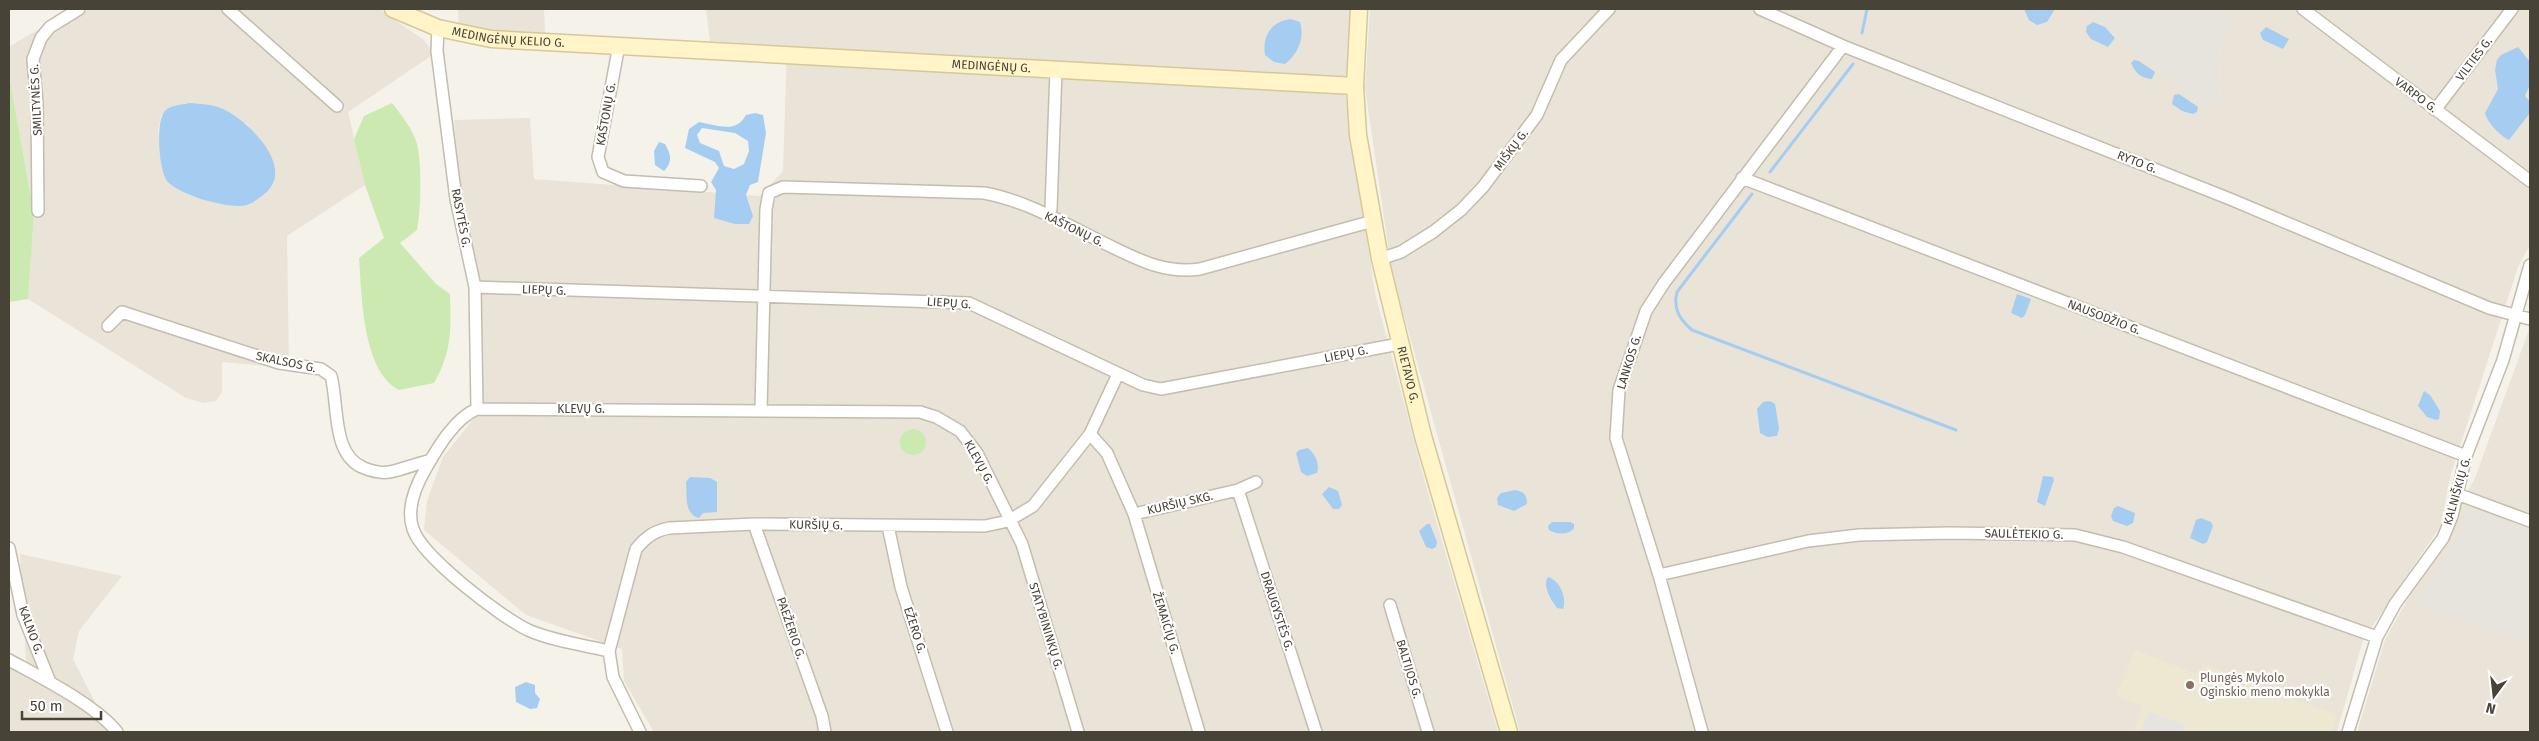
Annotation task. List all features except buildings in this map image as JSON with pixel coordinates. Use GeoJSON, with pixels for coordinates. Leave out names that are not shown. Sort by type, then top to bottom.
{"type":"FeatureCollection","features":[{"type":"Feature","properties":{"kind":"street","name":"SMILTYNĖS G."},"geometry":{"type":"LineString","coordinates":[[38,211],[37,121],[33,59],[41,38],[50,27],[79,9]]}},
{"type":"Feature","properties":{"kind":"street"},"geometry":{"type":"LineString","coordinates":[[228,9],[337,106]]}},
{"type":"Feature","properties":{"kind":"street","name":"MEDINGĖNŲ KELIO G."},"geometry":{"type":"LineString","coordinates":[[393,9],[438,28],[491,38],[623,45]]}},
{"type":"Feature","properties":{"kind":"street","name":"RIETAVO G."},"geometry":{"type":"LineString","coordinates":[[1359,9],[1355,86],[1358,135],[1372,221],[1399,344],[1423,436],[1509,732]]}},
{"type":"Feature","properties":{"kind":"street","name":"MIŠKŲ G."},"geometry":{"type":"LineString","coordinates":[[1380,259],[1401,252],[1433,232],[1461,210],[1483,187],[1537,114],[1557,65],[1609,9]]}},
{"type":"Feature","properties":{"kind":"street","name":"RYTO G."},"geometry":{"type":"LineString","coordinates":[[1760,9],[1843,46],[2230,198],[2489,308],[2530,319]]}},
{"type":"Feature","properties":{"kind":"street","name":"VARPO G."},"geometry":{"type":"LineString","coordinates":[[2303,9],[2530,181]]}},
{"type":"Feature","properties":{"kind":"street","name":"VILTIES G."},"geometry":{"type":"LineString","coordinates":[[2435,110],[2512,9]]}},
{"type":"Feature","properties":{"kind":"street","name":"RASYTĖS G."},"geometry":{"type":"LineString","coordinates":[[438,28],[437,51],[456,199],[475,287],[477,409]]}},
{"type":"Feature","properties":{"kind":"street","name":"MEDINGĖNŲ G."},"geometry":{"type":"LineString","coordinates":[[623,45],[1355,86]]}},
{"type":"Feature","properties":{"kind":"street","name":"KAŠTONŲ G."},"geometry":{"type":"LineString","coordinates":[[623,45],[598,156],[603,172],[624,181],[701,186]]}},
{"type":"Feature","properties":{"kind":"street","name":"LANKOS G."},"geometry":{"type":"LineString","coordinates":[[1702,732],[1659,576],[1616,438],[1619,390],[1646,312],[1664,283],[1843,46]]}},
{"type":"Feature","properties":{"kind":"street"},"geometry":{"type":"LineString","coordinates":[[1048,216],[1051,209],[1056,70]]}},
{"type":"Feature","properties":{"kind":"street","name":"NAUSODŽIO G."},"geometry":{"type":"LineString","coordinates":[[1742,178],[2466,456]]}},
{"type":"Feature","properties":{"kind":"street","name":"KAŠTONŲ G."},"geometry":{"type":"LineString","coordinates":[[762,297],[766,209],[769,193],[783,187],[984,193],[1010,199],[1146,263],[1174,271],[1186,271],[1372,221]]}},
{"type":"Feature","properties":{"kind":"street","name":"KALNIŠKIŲ G."},"geometry":{"type":"LineString","coordinates":[[2348,732],[2377,637],[2395,604],[2443,538],[2457,494],[2466,456],[2503,360],[2530,265]]}},
{"type":"Feature","properties":{"kind":"street","name":"LIEPŲ G."},"geometry":{"type":"LineString","coordinates":[[475,287],[969,303],[1118,374],[1143,385],[1161,390],[1399,344]]}},
{"type":"Feature","properties":{"kind":"street"},"geometry":{"type":"LineString","coordinates":[[761,410],[762,297]]}},
{"type":"Feature","properties":{"kind":"street","name":"SKALSOS G."},"geometry":{"type":"LineString","coordinates":[[108,326],[122,312],[279,362],[321,369],[331,376],[347,456],[359,466],[375,472],[393,472],[431,460]]}},
{"type":"Feature","properties":{"kind":"street","name":"KURŠIŲ G."},"geometry":{"type":"LineString","coordinates":[[640,732],[614,677],[609,651],[636,549],[645,538],[656,531],[669,528],[754,524],[985,526],[1008,521],[1033,506],[1090,434],[1118,374]]}},
{"type":"Feature","properties":{"kind":"street"},"geometry":{"type":"LineString","coordinates":[[477,409],[468,413],[458,422],[431,460],[415,492],[410,518],[413,530],[426,549],[472,592],[528,630],[609,651]]}},
{"type":"Feature","properties":{"kind":"street","name":"KLEVŲ G."},"geometry":{"type":"LineString","coordinates":[[477,409],[906,412],[936,417],[960,431],[969,441],[1008,521]]}},
{"type":"Feature","properties":{"kind":"street","name":"KURŠIŲ SKG."},"geometry":{"type":"LineString","coordinates":[[1090,434],[1107,453],[1134,514],[1238,490],[1256,482]]}},
{"type":"Feature","properties":{"kind":"street","name":"DRAUGYSTĖS G."},"geometry":{"type":"LineString","coordinates":[[1238,490],[1316,732]]}},
{"type":"Feature","properties":{"kind":"street"},"geometry":{"type":"LineString","coordinates":[[2457,494],[2530,521]]}},
{"type":"Feature","properties":{"kind":"street","name":"ŽEMAIČIŲ G."},"geometry":{"type":"LineString","coordinates":[[1134,514],[1199,732]]}},
{"type":"Feature","properties":{"kind":"street","name":"STATYBININKŲ G."},"geometry":{"type":"LineString","coordinates":[[1008,521],[1022,544],[1078,732]]}},
{"type":"Feature","properties":{"kind":"street","name":"PAEŽERIO G."},"geometry":{"type":"LineString","coordinates":[[754,524],[822,716],[825,732]]}},
{"type":"Feature","properties":{"kind":"street","name":"EŽERO G."},"geometry":{"type":"LineString","coordinates":[[888,526],[901,588],[947,732]]}},
{"type":"Feature","properties":{"kind":"street","name":"SAULĖTEKIO G."},"geometry":{"type":"LineString","coordinates":[[1659,576],[1808,541],[1859,535],[1950,533],[2075,535],[2123,547],[2377,637]]}},
{"type":"Feature","properties":{"kind":"street","name":"KALNO G."},"geometry":{"type":"LineString","coordinates":[[9,548],[23,615],[50,682]]}},
{"type":"Feature","properties":{"kind":"street","name":"BALTIJOS G."},"geometry":{"type":"LineString","coordinates":[[1390,605],[1428,732]]}},
{"type":"Feature","properties":{"kind":"street"},"geometry":{"type":"LineString","coordinates":[[9,660],[50,682],[100,717],[117,732]]}},
{"type":"Feature","properties":{"kind":"shaded area"},"geometry":{"type":"Polygon","coordinates":[[[90,9],[379,9],[424,40],[434,54],[348,112],[365,185],[287,236],[289,368],[222,362],[222,392],[216,401],[204,403],[186,398],[28,299],[34,213],[9,75],[9,47],[44,26],[54,29],[90,9]],[[189,103],[173,106],[166,110],[161,116],[158,131],[164,174],[189,195],[215,203],[249,205],[266,193],[271,160],[265,147],[247,124],[189,103]]]}},
{"type":"Feature","properties":{"kind":"shaded area"},"geometry":{"type":"Polygon","coordinates":[[[458,9],[544,9],[545,35],[459,30],[458,9]]]}},
{"type":"Feature","properties":{"kind":"shaded area"},"geometry":{"type":"Polygon","coordinates":[[[706,9],[1352,9],[1345,94],[1375,293],[1426,486],[1498,732],[654,732],[624,681],[622,649],[526,615],[424,530],[427,501],[443,457],[475,417],[479,395],[481,281],[467,236],[460,193],[454,120],[530,118],[534,179],[760,196],[783,171],[787,46],[710,41],[706,9]]]}},
{"type":"Feature","properties":{"kind":"shaded area"},"geometry":{"type":"Polygon","coordinates":[[[1370,9],[2081,9],[2204,106],[2221,99],[2219,73],[2221,45],[2232,9],[2530,9],[2530,245],[2518,267],[2451,474],[2440,527],[2363,640],[2337,732],[1520,732],[1392,272],[1365,88],[1370,9]]]}},
{"type":"Feature","properties":{"kind":"shaded area"},"geometry":{"type":"Polygon","coordinates":[[[2081,9],[2232,9],[2221,46],[2219,73],[2221,100],[2204,106],[2081,9]]]}},
{"type":"Feature","properties":{"kind":"shaded area"},"geometry":{"type":"Polygon","coordinates":[[[2530,327],[2530,732],[2357,732],[2385,640],[2475,478],[2530,327]]]}},
{"type":"Feature","properties":{"kind":"shaded area"},"geometry":{"type":"Polygon","coordinates":[[[2468,507],[2530,530],[2530,644],[2415,604],[2462,531],[2468,507]]]}},
{"type":"Feature","properties":{"kind":"shaded area"},"geometry":{"type":"Polygon","coordinates":[[[20,554],[122,576],[79,631],[73,659],[99,710],[120,725],[123,732],[9,732],[9,653],[26,662],[20,554]]]}},
{"type":"Feature","properties":{"kind":"shaded area","name":"Plungės Mykolo Oginskio meno mokykla"},"geometry":{"type":"Polygon","coordinates":[[[2135,650],[2198,675],[2202,664],[2337,715],[2332,732],[2134,732],[2143,706],[2116,696],[2135,650]]]}},
{"type":"Feature","properties":{"kind":"shaded area"},"geometry":{"type":"Polygon","coordinates":[[[2149,712],[2185,725],[2182,732],[2141,732],[2149,712]]]}},
{"type":"Feature","properties":{"kind":"green space"},"geometry":{"type":"Polygon","coordinates":[[[9,75],[34,214],[28,299],[9,302],[9,75]]]}},
{"type":"Feature","properties":{"kind":"green space"},"geometry":{"type":"Polygon","coordinates":[[[392,103],[413,133],[420,163],[420,199],[417,230],[400,243],[436,284],[450,294],[449,340],[440,372],[434,383],[399,390],[387,380],[378,367],[366,331],[359,258],[384,238],[365,185],[354,139],[364,116],[392,103]]]}},
{"type":"Feature","properties":{"kind":"green space"},"geometry":{"type":"Polygon","coordinates":[[[913,429],[922,433],[926,442],[922,451],[913,455],[904,451],[900,442],[904,433],[913,429]]]}},
{"type":"Feature","properties":{"kind":"water"},"geometry":{"type":"Polygon","coordinates":[[[2024,9],[2055,9],[2047,22],[2037,25],[2029,20],[2024,9]]]}},
{"type":"Feature","properties":{"kind":"water"},"geometry":{"type":"Polygon","coordinates":[[[1290,19],[1300,22],[1302,34],[1297,51],[1285,64],[1274,62],[1265,55],[1264,48],[1267,36],[1269,31],[1278,23],[1290,19]]]}},
{"type":"Feature","properties":{"kind":"water"},"geometry":{"type":"Polygon","coordinates":[[[2093,22],[2105,27],[2115,38],[2108,47],[2091,39],[2086,32],[2087,26],[2093,22]]]}},
{"type":"Feature","properties":{"kind":"water"},"geometry":{"type":"Polygon","coordinates":[[[2266,27],[2289,39],[2283,49],[2263,40],[2260,33],[2266,27]]]}},
{"type":"Feature","properties":{"kind":"water"},"geometry":{"type":"Polygon","coordinates":[[[2518,47],[2530,62],[2530,85],[2525,96],[2530,102],[2530,113],[2509,140],[2494,128],[2485,113],[2498,89],[2495,70],[2497,60],[2501,55],[2518,47]]]}},
{"type":"Feature","properties":{"kind":"water"},"geometry":{"type":"Polygon","coordinates":[[[2134,60],[2139,61],[2155,72],[2152,79],[2142,76],[2134,70],[2131,63],[2134,60]]]}},
{"type":"Feature","properties":{"kind":"water"},"geometry":{"type":"Polygon","coordinates":[[[2179,94],[2198,107],[2197,112],[2193,114],[2182,111],[2172,104],[2174,95],[2179,94]]]}},
{"type":"Feature","properties":{"kind":"water"},"geometry":{"type":"Polygon","coordinates":[[[189,103],[211,105],[232,114],[252,130],[269,152],[274,163],[275,174],[272,185],[252,203],[244,206],[234,206],[208,201],[183,192],[167,181],[162,167],[159,146],[162,116],[165,111],[176,105],[189,103]]]}},
{"type":"Feature","properties":{"kind":"water"},"geometry":{"type":"Polygon","coordinates":[[[755,113],[763,115],[766,133],[758,182],[750,185],[746,195],[753,216],[749,224],[735,224],[714,218],[716,190],[711,182],[719,168],[715,162],[685,148],[689,129],[699,122],[726,127],[737,125],[746,115],[755,113]],[[702,128],[697,135],[700,143],[719,151],[724,166],[734,169],[744,164],[749,151],[748,141],[735,133],[702,128]]]}},
{"type":"Feature","properties":{"kind":"water"},"geometry":{"type":"Polygon","coordinates":[[[659,142],[665,144],[670,155],[669,164],[664,171],[655,165],[654,151],[659,142]]]}},
{"type":"Feature","properties":{"kind":"water"},"geometry":{"type":"Polygon","coordinates":[[[2017,294],[2031,299],[2022,318],[2011,313],[2017,294]]]}},
{"type":"Feature","properties":{"kind":"water"},"geometry":{"type":"Polygon","coordinates":[[[2424,391],[2430,395],[2440,411],[2439,419],[2427,417],[2418,406],[2424,391]]]}},
{"type":"Feature","properties":{"kind":"water"},"geometry":{"type":"Polygon","coordinates":[[[1770,401],[1775,404],[1779,428],[1777,436],[1768,437],[1760,433],[1757,409],[1763,402],[1770,401]]]}},
{"type":"Feature","properties":{"kind":"water"},"geometry":{"type":"Polygon","coordinates":[[[1308,448],[1316,459],[1318,469],[1317,473],[1307,476],[1301,472],[1296,453],[1299,450],[1308,448]]]}},
{"type":"Feature","properties":{"kind":"water"},"geometry":{"type":"Polygon","coordinates":[[[2043,476],[2053,477],[2054,480],[2045,506],[2037,502],[2043,476]]]}},
{"type":"Feature","properties":{"kind":"water"},"geometry":{"type":"Polygon","coordinates":[[[690,477],[710,478],[717,482],[717,512],[703,513],[699,518],[691,513],[687,504],[686,482],[690,477]]]}},
{"type":"Feature","properties":{"kind":"water"},"geometry":{"type":"Polygon","coordinates":[[[1329,487],[1338,491],[1342,505],[1339,509],[1333,509],[1322,494],[1329,487]]]}},
{"type":"Feature","properties":{"kind":"water"},"geometry":{"type":"Polygon","coordinates":[[[1515,490],[1524,494],[1527,504],[1514,511],[1498,505],[1497,498],[1501,493],[1515,490]]]}},
{"type":"Feature","properties":{"kind":"water"},"geometry":{"type":"Polygon","coordinates":[[[2118,506],[2135,513],[2133,523],[2127,526],[2113,521],[2111,516],[2114,508],[2118,506]]]}},
{"type":"Feature","properties":{"kind":"water"},"geometry":{"type":"Polygon","coordinates":[[[2201,518],[2211,522],[2213,526],[2207,542],[2203,544],[2190,538],[2196,520],[2201,518]]]}},
{"type":"Feature","properties":{"kind":"water"},"geometry":{"type":"Polygon","coordinates":[[[1552,522],[1570,522],[1574,524],[1574,528],[1566,533],[1555,533],[1549,530],[1548,526],[1552,522]]]}},
{"type":"Feature","properties":{"kind":"water"},"geometry":{"type":"Polygon","coordinates":[[[1427,524],[1430,524],[1437,542],[1436,547],[1432,549],[1426,547],[1419,531],[1427,524]]]}},
{"type":"Feature","properties":{"kind":"water"},"geometry":{"type":"Polygon","coordinates":[[[1548,577],[1556,582],[1561,590],[1564,600],[1563,609],[1557,608],[1550,597],[1546,585],[1548,577]]]}},
{"type":"Feature","properties":{"kind":"water"},"geometry":{"type":"Polygon","coordinates":[[[526,682],[535,685],[535,693],[540,699],[537,708],[530,709],[516,702],[515,687],[526,682]]]}},
{"type":"Feature","properties":{"kind":"waterway"},"geometry":{"type":"LineString","coordinates":[[1862,33],[1867,9]]}},
{"type":"Feature","properties":{"kind":"waterway"},"geometry":{"type":"LineString","coordinates":[[1770,172],[1853,64]]}},
{"type":"Feature","properties":{"kind":"waterway"},"geometry":{"type":"LineString","coordinates":[[1752,194],[1677,292],[1676,303],[1678,313],[1684,322],[1692,330],[1956,430]]}},
{"type":"Feature","properties":{"kind":"place","name":"Plungės Mykolo Oginskio meno mokykla"},"geometry":{"type":"Point","coordinates":[2190,685]}}]}
